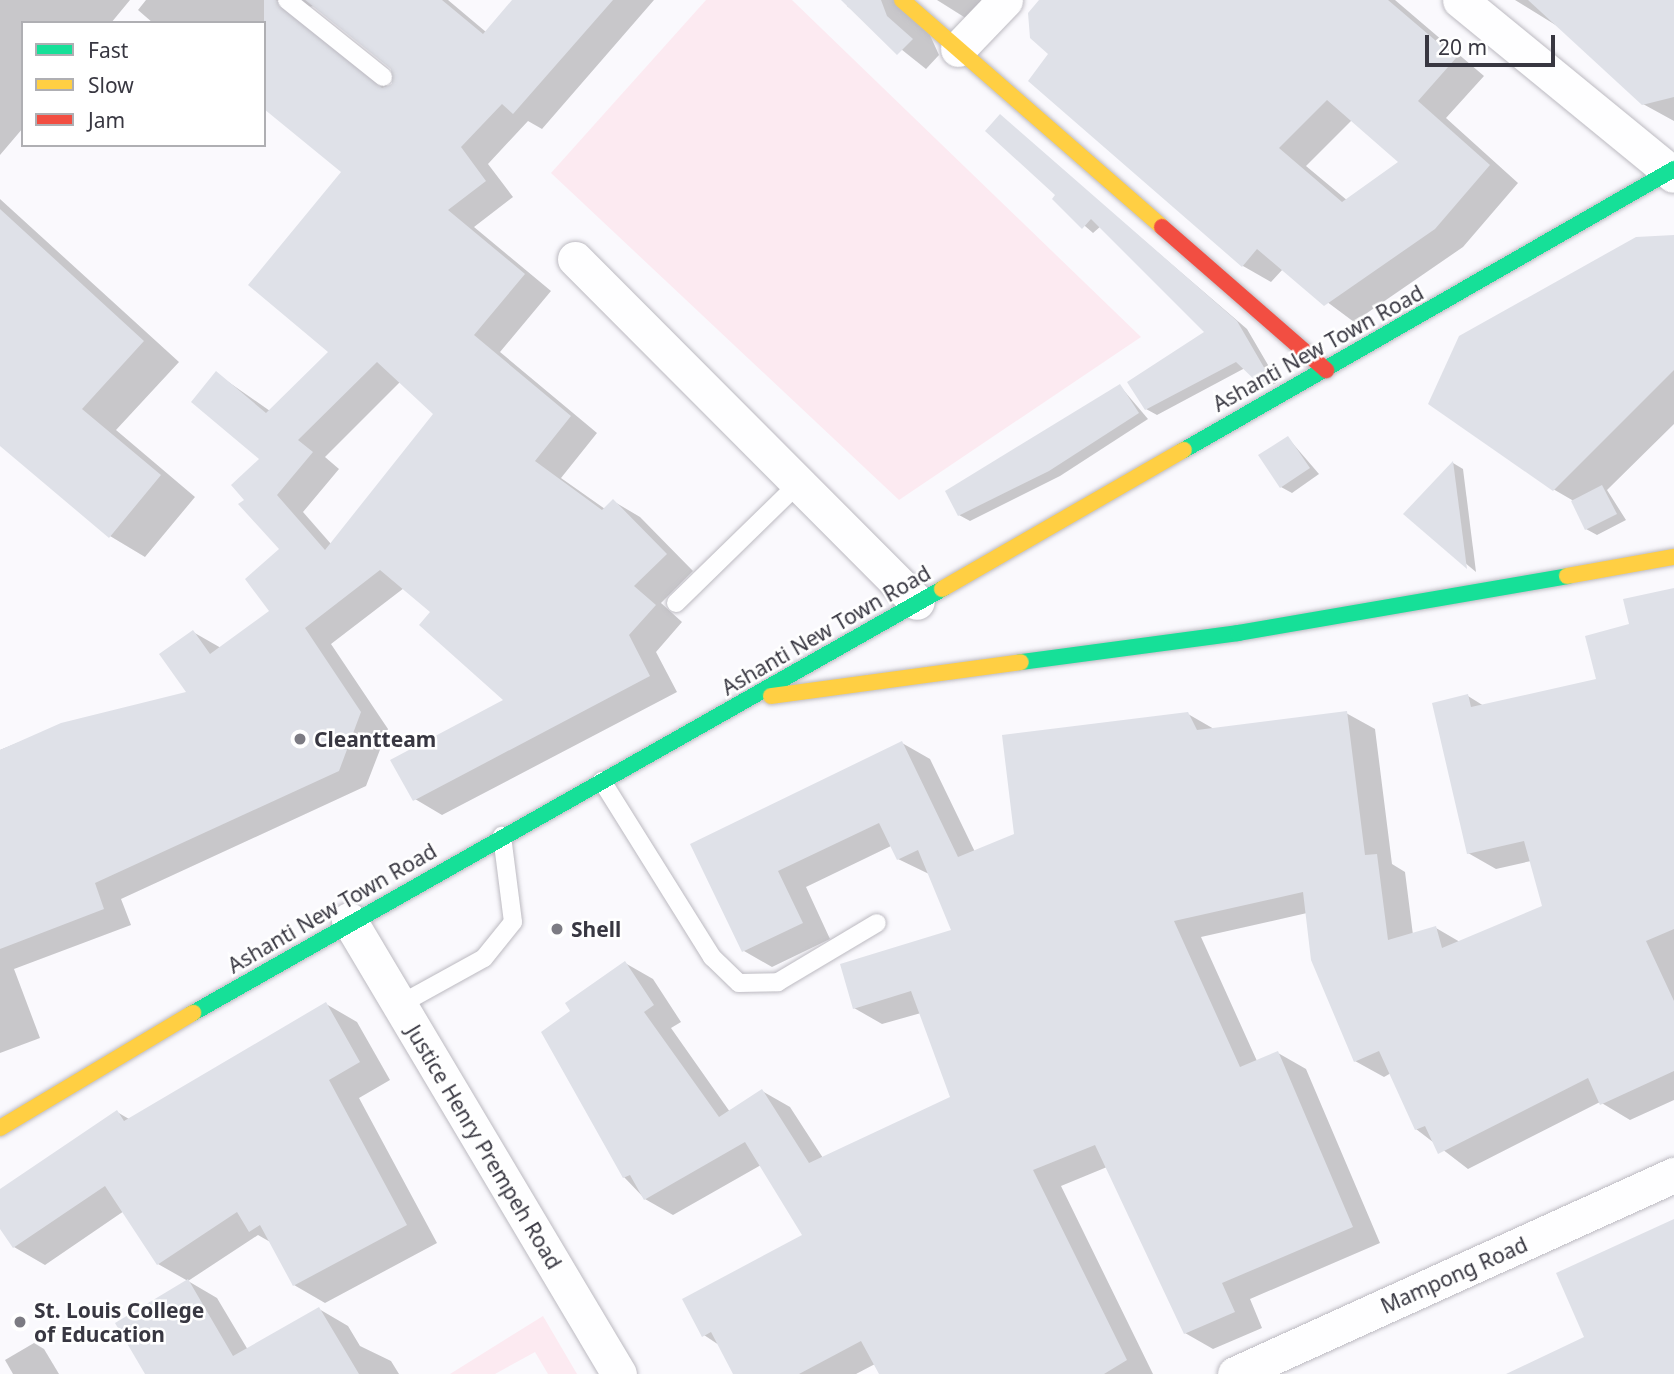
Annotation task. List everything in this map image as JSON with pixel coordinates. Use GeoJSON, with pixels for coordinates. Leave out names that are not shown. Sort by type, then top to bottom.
{"type":"FeatureCollection","features":[{"type":"Feature","properties":{"kind":"street"},"geometry":{"type":"LineString","coordinates":[[902,0],[1326,370]]}},
{"type":"Feature","properties":{"kind":"street"},"geometry":{"type":"LineString","coordinates":[[958,49],[1005,0]]}},
{"type":"Feature","properties":{"kind":"street"},"geometry":{"type":"LineString","coordinates":[[1460,0],[1673,172]]}},
{"type":"Feature","properties":{"kind":"street","name":"Ashanti New Town Road"},"geometry":{"type":"LineString","coordinates":[[0,1128],[349,920],[752,698],[1673,172]]}},
{"type":"Feature","properties":{"kind":"street"},"geometry":{"type":"LineString","coordinates":[[575,260],[917,602]]}},
{"type":"Feature","properties":{"kind":"street"},"geometry":{"type":"LineString","coordinates":[[752,698],[1238,633],[1674,557]]}},
{"type":"Feature","properties":{"kind":"street","name":"Justice Henry Prempeh Road"},"geometry":{"type":"LineString","coordinates":[[349,920],[619,1374]]}},
{"type":"Feature","properties":{"kind":"street","name":"Mampong Road"},"geometry":{"type":"LineString","coordinates":[[1235,1374],[1674,1175]]}},
{"type":"Feature","properties":{"kind":"lane"},"geometry":{"type":"LineString","coordinates":[[287,0],[383,77]]}},
{"type":"Feature","properties":{"kind":"lane"},"geometry":{"type":"LineString","coordinates":[[676,603],[799,483]]}},
{"type":"Feature","properties":{"kind":"lane"},"geometry":{"type":"LineString","coordinates":[[602,781],[712,957],[740,983],[778,982],[877,923]]}},
{"type":"Feature","properties":{"kind":"lane"},"geometry":{"type":"LineString","coordinates":[[400,1005],[484,958],[513,922],[502,836]]}},
{"type":"Feature","properties":{"kind":"shaded area"},"geometry":{"type":"Polygon","coordinates":[[[706,0],[792,0],[1141,337],[899,500],[551,173],[706,0]]]}},
{"type":"Feature","properties":{"kind":"shaded area"},"geometry":{"type":"Polygon","coordinates":[[[543,1316],[577,1374],[548,1374],[535,1352],[495,1374],[450,1374],[543,1316]]]}},
{"type":"Feature","properties":{"kind":"building"},"geometry":{"type":"Polygon","coordinates":[[[264,0],[276,0],[382,88],[392,84],[391,69],[305,0],[442,0],[483,34],[512,0],[613,0],[513,114],[502,104],[461,147],[486,181],[448,210],[525,274],[474,335],[571,416],[535,461],[602,510],[613,499],[667,554],[634,586],[656,605],[629,635],[650,676],[413,801],[390,760],[503,700],[419,625],[430,612],[380,570],[305,628],[361,712],[339,771],[95,883],[104,909],[0,949],[0,750],[61,723],[186,692],[159,654],[193,630],[210,654],[269,611],[245,579],[279,549],[238,504],[244,500],[231,485],[259,459],[191,402],[216,371],[266,413],[328,352],[248,285],[341,172],[266,111],[264,0]],[[377,362],[298,440],[313,452],[277,495],[325,550],[433,414],[377,362]]]}},
{"type":"Feature","properties":{"kind":"building"},"geometry":{"type":"Polygon","coordinates":[[[841,0],[881,0],[887,16],[913,39],[897,55],[841,0]]]}},
{"type":"Feature","properties":{"kind":"building"},"geometry":{"type":"Polygon","coordinates":[[[1039,0],[1388,0],[1456,58],[1418,101],[1490,165],[1435,229],[1324,306],[1257,249],[1242,267],[1028,81],[1048,54],[1030,38],[1028,13],[1039,0]],[[1327,100],[1279,148],[1342,202],[1398,162],[1327,100]]]}},
{"type":"Feature","properties":{"kind":"building"},"geometry":{"type":"Polygon","coordinates":[[[1528,0],[1674,0],[1674,97],[1642,105],[1528,0]]]}},
{"type":"Feature","properties":{"kind":"building"},"geometry":{"type":"Polygon","coordinates":[[[1000,114],[1237,321],[1269,376],[1258,383],[1236,362],[1145,410],[1127,382],[1204,332],[1091,219],[1082,229],[1052,199],[1055,195],[985,131],[1000,114]]]}},
{"type":"Feature","properties":{"kind":"building"},"geometry":{"type":"Polygon","coordinates":[[[0,209],[144,341],[82,409],[161,475],[109,538],[0,446],[0,209]]]}},
{"type":"Feature","properties":{"kind":"building"},"geometry":{"type":"Polygon","coordinates":[[[1674,235],[1674,370],[1553,491],[1428,404],[1459,336],[1636,237],[1674,235]]]}},
{"type":"Feature","properties":{"kind":"building"},"geometry":{"type":"Polygon","coordinates":[[[1120,384],[1139,413],[1049,471],[958,516],[945,491],[1120,384]]]}},
{"type":"Feature","properties":{"kind":"building"},"geometry":{"type":"Polygon","coordinates":[[[1288,436],[1310,468],[1280,488],[1258,455],[1288,436]]]}},
{"type":"Feature","properties":{"kind":"building"},"geometry":{"type":"Polygon","coordinates":[[[1453,461],[1467,569],[1403,514],[1453,461]]]}},
{"type":"Feature","properties":{"kind":"building"},"geometry":{"type":"Polygon","coordinates":[[[1602,485],[1617,514],[1585,530],[1571,501],[1602,485]]]}},
{"type":"Feature","properties":{"kind":"building"},"geometry":{"type":"Polygon","coordinates":[[[1674,588],[1674,929],[1646,941],[1674,1001],[1674,1071],[1600,1105],[1588,1078],[1438,1154],[1425,1126],[1415,1130],[1379,1051],[1354,1062],[1311,960],[1303,892],[1174,921],[1240,1067],[1278,1051],[1353,1227],[1222,1283],[1235,1312],[1184,1334],[1095,1145],[1033,1170],[1127,1360],[1104,1374],[879,1374],[861,1341],[799,1374],[733,1374],[711,1332],[702,1337],[682,1299],[802,1235],[745,1142],[644,1200],[630,1175],[623,1178],[541,1032],[570,1011],[565,1003],[625,961],[654,1005],[644,1012],[719,1117],[762,1089],[809,1163],[950,1097],[911,991],[853,1009],[840,964],[951,930],[918,850],[897,860],[879,823],[778,871],[803,923],[742,952],[690,844],[902,741],[958,857],[1014,834],[1002,735],[1188,712],[1197,730],[1347,711],[1365,855],[1377,854],[1388,940],[1436,926],[1442,948],[1542,906],[1524,841],[1467,854],[1432,703],[1468,694],[1471,707],[1596,679],[1585,636],[1629,624],[1623,599],[1674,588]]]}},
{"type":"Feature","properties":{"kind":"building"},"geometry":{"type":"Polygon","coordinates":[[[326,1002],[360,1062],[329,1080],[407,1225],[293,1286],[260,1225],[249,1232],[237,1212],[157,1265],[105,1186],[13,1248],[0,1229],[0,1189],[117,1110],[124,1121],[326,1002]]]}},
{"type":"Feature","properties":{"kind":"building"},"geometry":{"type":"Polygon","coordinates":[[[1674,1219],[1674,1374],[1506,1374],[1584,1337],[1556,1273],[1674,1219]]]}},
{"type":"Feature","properties":{"kind":"building"},"geometry":{"type":"Polygon","coordinates":[[[188,1279],[233,1356],[319,1307],[359,1374],[145,1374],[115,1323],[188,1279]]]}},
{"type":"Feature","properties":{"kind":"traffic: fast"},"geometry":{"type":"LineString","coordinates":[[1184,450],[1674,169]]}},
{"type":"Feature","properties":{"kind":"traffic: fast"},"geometry":{"type":"LineString","coordinates":[[1021,662],[1238,633],[1567,576]]}},
{"type":"Feature","properties":{"kind":"traffic: fast"},"geometry":{"type":"LineString","coordinates":[[193,1013],[942,589]]}},
{"type":"Feature","properties":{"kind":"traffic: slow"},"geometry":{"type":"LineString","coordinates":[[902,0],[1162,227]]}},
{"type":"Feature","properties":{"kind":"traffic: slow"},"geometry":{"type":"LineString","coordinates":[[942,589],[1184,450]]}},
{"type":"Feature","properties":{"kind":"traffic: slow"},"geometry":{"type":"LineString","coordinates":[[1567,576],[1674,557]]}},
{"type":"Feature","properties":{"kind":"traffic: slow"},"geometry":{"type":"LineString","coordinates":[[771,696],[1021,662]]}},
{"type":"Feature","properties":{"kind":"traffic: slow"},"geometry":{"type":"LineString","coordinates":[[0,1128],[193,1013]]}},
{"type":"Feature","properties":{"kind":"traffic: jam"},"geometry":{"type":"LineString","coordinates":[[1162,227],[1326,370]]}},
{"type":"Feature","properties":{"kind":"place","name":"Cleantteam"},"geometry":{"type":"Point","coordinates":[300,739]}},
{"type":"Feature","properties":{"kind":"place","name":"Shell"},"geometry":{"type":"Point","coordinates":[557,929]}},
{"type":"Feature","properties":{"kind":"place","name":"St. Louis College of Education"},"geometry":{"type":"Point","coordinates":[20,1322]}}]}
